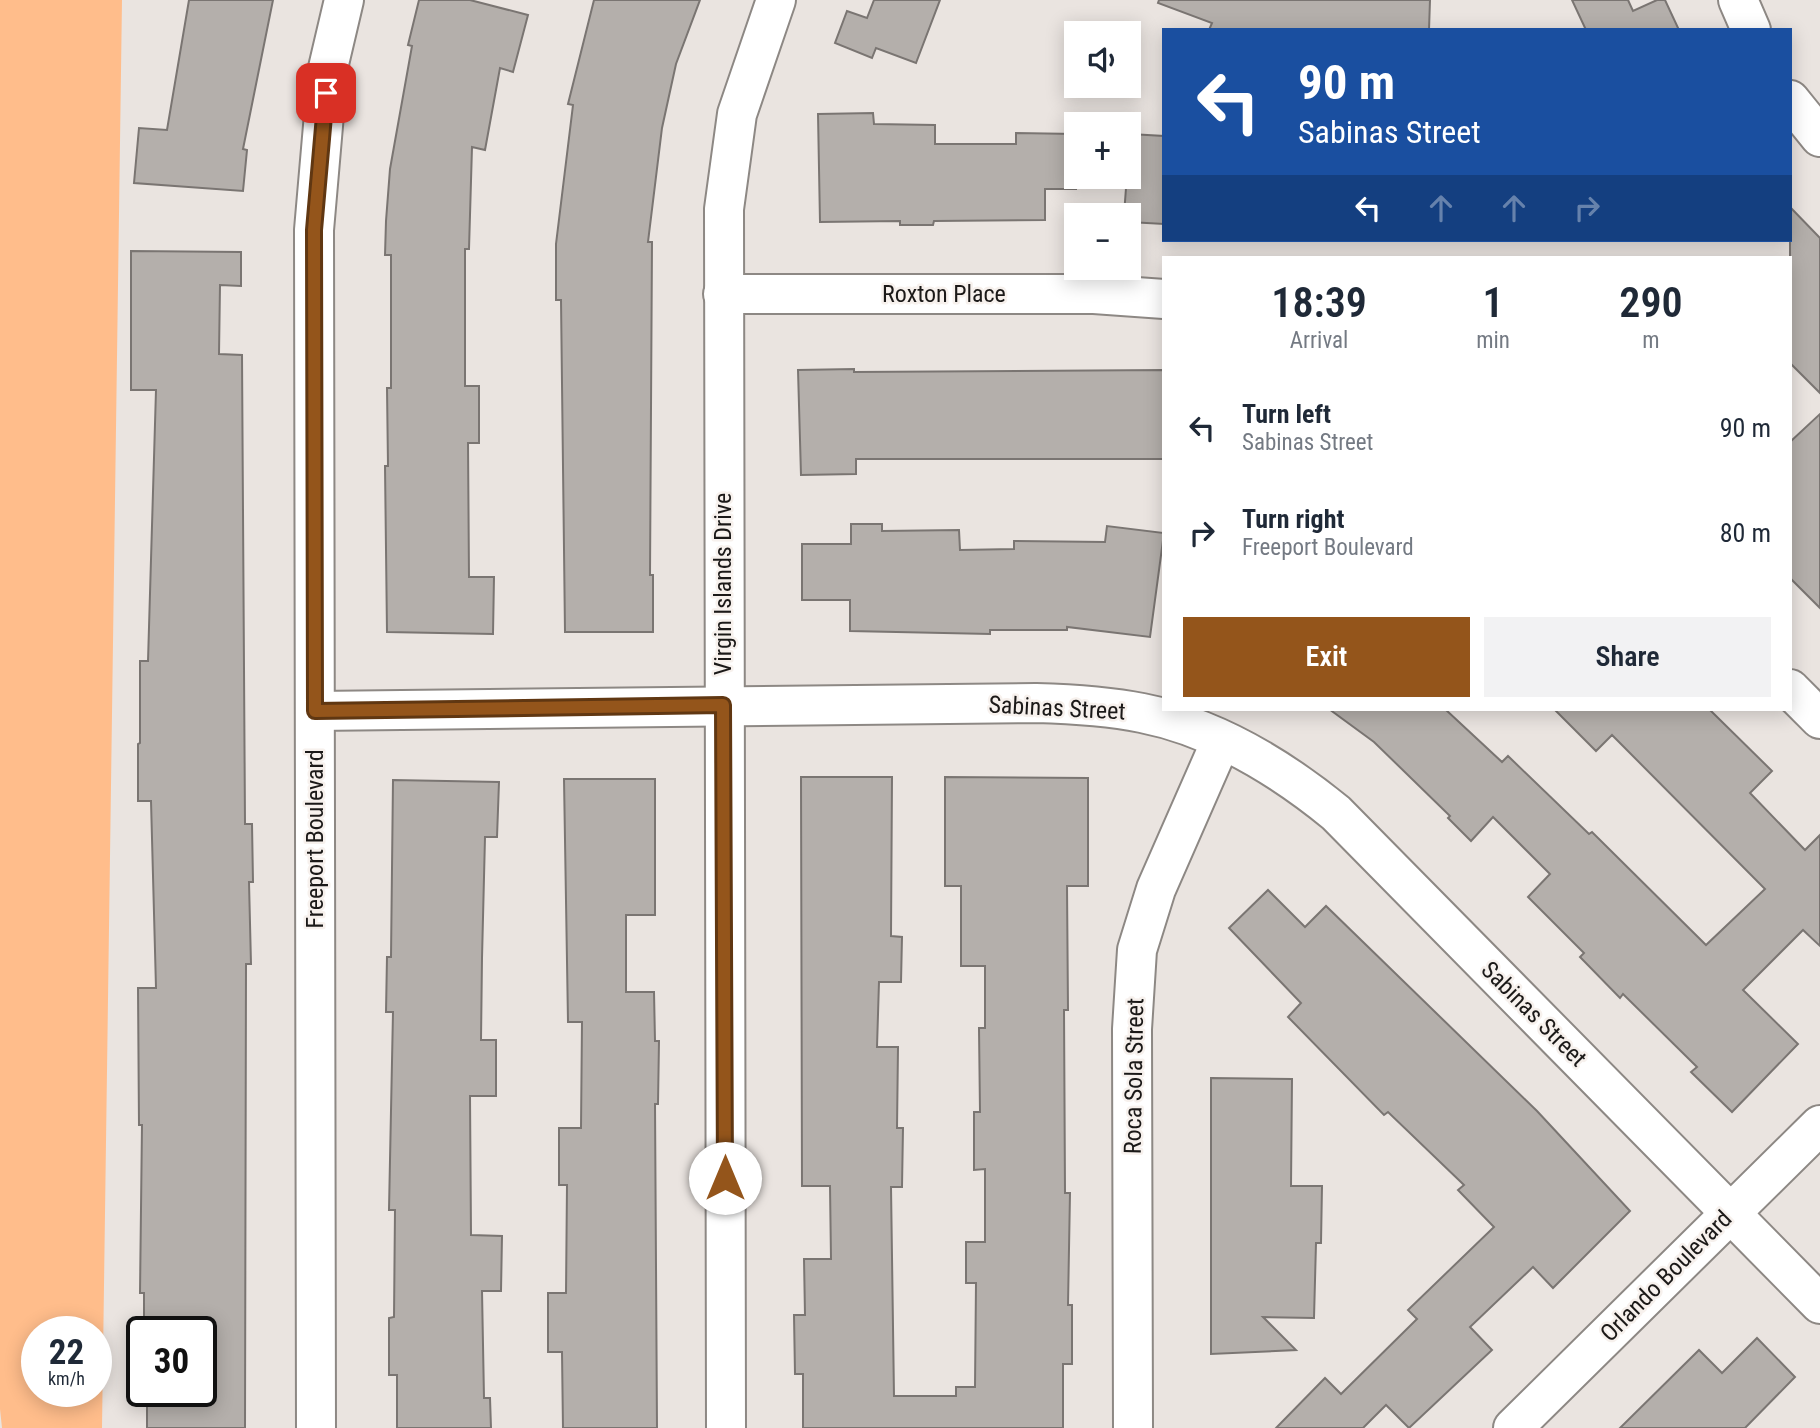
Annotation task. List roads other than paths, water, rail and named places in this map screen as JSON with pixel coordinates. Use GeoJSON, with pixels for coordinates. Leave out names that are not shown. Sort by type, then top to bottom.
{"type":"FeatureCollection","features":[{"type":"Feature","properties":{"kind":"street","name":"Freeport Boulevard"},"geometry":{"type":"LineString","coordinates":[[316,1428],[314,230],[328,68],[344,0]]}},
{"type":"Feature","properties":{"kind":"street","name":"Virgin Islands Drive"},"geometry":{"type":"LineString","coordinates":[[726,1428],[724,209],[731,142],[746,83],[776,0]]}},
{"type":"Feature","properties":{"kind":"street"},"geometry":{"type":"LineString","coordinates":[[1738,0],[1750,28]]}},
{"type":"Feature","properties":{"kind":"street"},"geometry":{"type":"LineString","coordinates":[[1792,102],[1820,137]]}},
{"type":"Feature","properties":{"kind":"street","name":"Roxton Place"},"geometry":{"type":"LineString","coordinates":[[723,294],[1094,294],[1162,299]]}},
{"type":"Feature","properties":{"kind":"street"},"geometry":{"type":"LineString","coordinates":[[1792,691],[1820,719]]}},
{"type":"Feature","properties":{"kind":"street","name":"Sabinas Street"},"geometry":{"type":"LineString","coordinates":[[315,711],[723,705],[1069,704],[1144,713],[1221,741],[1277,769],[1336,813],[1820,1304]]}},
{"type":"Feature","properties":{"kind":"street","name":"Roca Sola Street"},"geometry":{"type":"LineString","coordinates":[[1133,1428],[1132,1030],[1137,950],[1156,889],[1221,741]]}},
{"type":"Feature","properties":{"kind":"street","name":"Orlando Boulevard"},"geometry":{"type":"LineString","coordinates":[[1513,1428],[1820,1125]]}}]}
